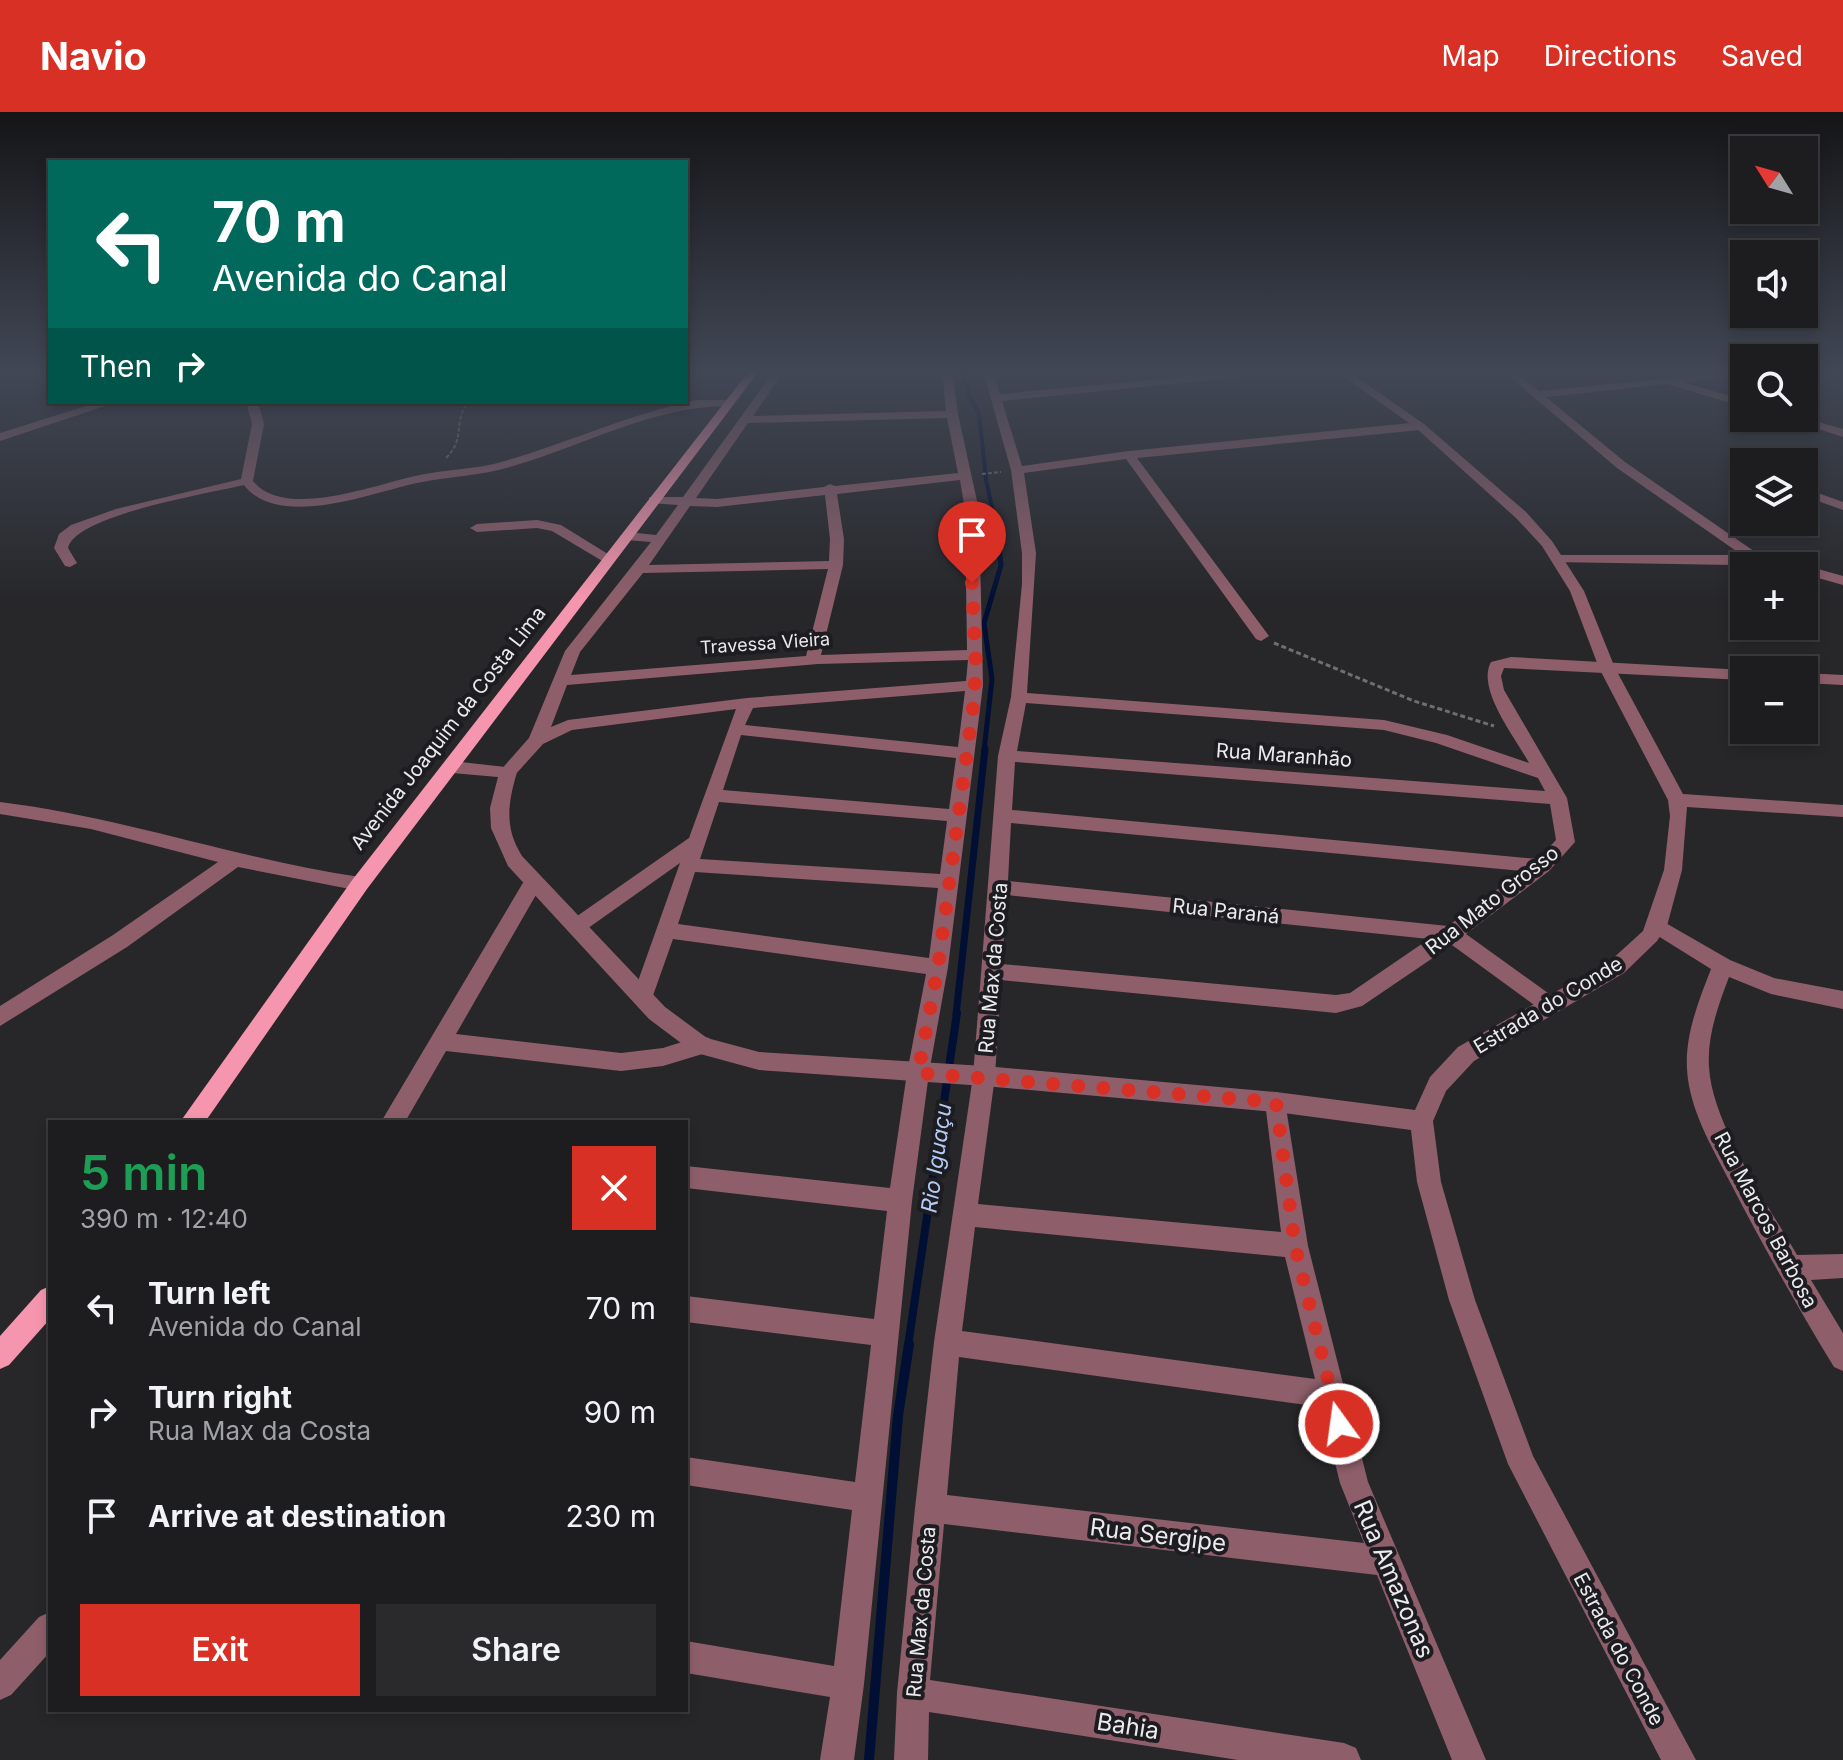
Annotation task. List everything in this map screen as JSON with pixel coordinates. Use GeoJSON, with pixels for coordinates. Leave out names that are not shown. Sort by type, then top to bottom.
{"type":"FeatureCollection","features":[{"type":"Feature","properties":{"kind":"main road","name":"Avenida Joaquim da Costa Lima"},"geometry":{"type":"LineString","coordinates":[[193,1120],[360,884],[694,448]]}},
{"type":"Feature","properties":{"kind":"main road"},"geometry":{"type":"LineString","coordinates":[[0,1356],[48,1301]]}},
{"type":"Feature","properties":{"kind":"street"},"geometry":{"type":"LineString","coordinates":[[253,448],[247,481],[254,494],[297,503],[326,500],[418,479],[484,470],[552,448]]}},
{"type":"Feature","properties":{"kind":"street"},"geometry":{"type":"LineString","coordinates":[[723,448],[639,569],[573,651],[537,740],[508,772],[497,809],[502,842],[534,881],[657,1013],[701,1045],[759,1061],[981,1076],[1276,1102],[1421,1121]]}},
{"type":"Feature","properties":{"kind":"street"},"geometry":{"type":"LineString","coordinates":[[837,1760],[848,1684],[900,1201],[938,967],[975,685],[972,510],[961,448]]}},
{"type":"Feature","properties":{"kind":"street","name":"Rua Max da Costa"},"geometry":{"type":"LineString","coordinates":[[911,1760],[913,1693],[930,1508],[947,1342],[981,1076],[999,887],[1007,756],[1019,697],[1029,553],[1008,448]]}},
{"type":"Feature","properties":{"kind":"street"},"geometry":{"type":"LineString","coordinates":[[1014,471],[1200,448]]}},
{"type":"Feature","properties":{"kind":"street","name":"Estrada do Conde"},"geometry":{"type":"LineString","coordinates":[[1445,448],[1521,515],[1559,559],[1583,604],[1607,668],[1677,800],[1679,816],[1673,870],[1657,926],[1650,936],[1617,967],[1466,1054],[1438,1084],[1421,1121],[1429,1182],[1462,1300],[1522,1464],[1679,1760]]}},
{"type":"Feature","properties":{"kind":"street"},"geometry":{"type":"LineString","coordinates":[[1600,448],[1747,552]]}},
{"type":"Feature","properties":{"kind":"street"},"geometry":{"type":"LineString","coordinates":[[1129,455],[1261,636]]}},
{"type":"Feature","properties":{"kind":"street"},"geometry":{"type":"LineString","coordinates":[[654,500],[685,504],[968,475]]}},
{"type":"Feature","properties":{"kind":"street"},"geometry":{"type":"LineString","coordinates":[[70,563],[61,548],[64,537],[77,527],[150,504],[247,481]]}},
{"type":"Feature","properties":{"kind":"street"},"geometry":{"type":"LineString","coordinates":[[813,658],[836,565],[837,539],[830,488]]}},
{"type":"Feature","properties":{"kind":"street"},"geometry":{"type":"LineString","coordinates":[[1818,497],[1843,506]]}},
{"type":"Feature","properties":{"kind":"street"},"geometry":{"type":"LineString","coordinates":[[477,528],[537,524],[556,528],[609,559]]}},
{"type":"Feature","properties":{"kind":"street"},"geometry":{"type":"LineString","coordinates":[[627,536],[659,539]]}},
{"type":"Feature","properties":{"kind":"street"},"geometry":{"type":"LineString","coordinates":[[1559,559],[1730,559]]}},
{"type":"Feature","properties":{"kind":"street"},"geometry":{"type":"LineString","coordinates":[[639,569],[836,565]]}},
{"type":"Feature","properties":{"kind":"street"},"geometry":{"type":"LineString","coordinates":[[1818,573],[1843,581]]}},
{"type":"Feature","properties":{"kind":"street","name":"Travessa Vieira"},"geometry":{"type":"LineString","coordinates":[[559,681],[813,658],[974,655]]}},
{"type":"Feature","properties":{"kind":"street","name":"Rua Mato Grosso"},"geometry":{"type":"LineString","coordinates":[[990,971],[1309,1002],[1336,1004],[1355,1000],[1452,934],[1542,866],[1566,842],[1558,798],[1496,690],[1494,669],[1502,663],[1607,668]]}},
{"type":"Feature","properties":{"kind":"street"},"geometry":{"type":"LineString","coordinates":[[1607,668],[1730,674]]}},
{"type":"Feature","properties":{"kind":"street"},"geometry":{"type":"LineString","coordinates":[[1818,679],[1843,680]]}},
{"type":"Feature","properties":{"kind":"street"},"geometry":{"type":"LineString","coordinates":[[537,740],[568,725],[747,703],[975,685]]}},
{"type":"Feature","properties":{"kind":"street"},"geometry":{"type":"LineString","coordinates":[[1019,697],[1384,725],[1441,739],[1544,774]]}},
{"type":"Feature","properties":{"kind":"street"},"geometry":{"type":"LineString","coordinates":[[643,998],[735,729],[747,703]]}},
{"type":"Feature","properties":{"kind":"street"},"geometry":{"type":"LineString","coordinates":[[735,729],[965,753]]}},
{"type":"Feature","properties":{"kind":"street","name":"Rua Maranhão"},"geometry":{"type":"LineString","coordinates":[[1007,756],[1558,798]]}},
{"type":"Feature","properties":{"kind":"street"},"geometry":{"type":"LineString","coordinates":[[452,767],[508,772]]}},
{"type":"Feature","properties":{"kind":"street"},"geometry":{"type":"LineString","coordinates":[[712,795],[958,816]]}},
{"type":"Feature","properties":{"kind":"street"},"geometry":{"type":"LineString","coordinates":[[1677,800],[1843,811]]}},
{"type":"Feature","properties":{"kind":"street"},"geometry":{"type":"LineString","coordinates":[[0,808],[164,839],[282,873],[360,884]]}},
{"type":"Feature","properties":{"kind":"street"},"geometry":{"type":"LineString","coordinates":[[1003,816],[1542,866]]}},
{"type":"Feature","properties":{"kind":"street"},"geometry":{"type":"LineString","coordinates":[[577,926],[697,841]]}},
{"type":"Feature","properties":{"kind":"street"},"geometry":{"type":"LineString","coordinates":[[0,1017],[120,941],[234,860]]}},
{"type":"Feature","properties":{"kind":"street"},"geometry":{"type":"LineString","coordinates":[[689,865],[948,882]]}},
{"type":"Feature","properties":{"kind":"street"},"geometry":{"type":"LineString","coordinates":[[394,1120],[534,881]]}},
{"type":"Feature","properties":{"kind":"street","name":"Rua Paraná"},"geometry":{"type":"LineString","coordinates":[[999,887],[1452,934]]}},
{"type":"Feature","properties":{"kind":"street"},"geometry":{"type":"LineString","coordinates":[[1657,926],[1723,966],[1771,986],[1843,1000]]}},
{"type":"Feature","properties":{"kind":"street"},"geometry":{"type":"LineString","coordinates":[[666,930],[938,967]]}},
{"type":"Feature","properties":{"kind":"street"},"geometry":{"type":"LineString","coordinates":[[1452,934],[1548,1004]]}},
{"type":"Feature","properties":{"kind":"street","name":"Rua Marcos Barbosa"},"geometry":{"type":"LineString","coordinates":[[1723,966],[1711,995],[1701,1036],[1699,1079],[1722,1143],[1788,1268],[1843,1358]]}},
{"type":"Feature","properties":{"kind":"street"},"geometry":{"type":"LineString","coordinates":[[441,1041],[621,1062],[663,1057],[701,1045]]}},
{"type":"Feature","properties":{"kind":"street","name":"Rua Amazonas"},"geometry":{"type":"LineString","coordinates":[[1276,1102],[1295,1246],[1354,1483],[1469,1760]]}},
{"type":"Feature","properties":{"kind":"street"},"geometry":{"type":"LineString","coordinates":[[688,1177],[900,1201]]}},
{"type":"Feature","properties":{"kind":"street"},"geometry":{"type":"LineString","coordinates":[[963,1214],[1295,1246]]}},
{"type":"Feature","properties":{"kind":"street"},"geometry":{"type":"LineString","coordinates":[[1788,1268],[1843,1266]]}},
{"type":"Feature","properties":{"kind":"street"},"geometry":{"type":"LineString","coordinates":[[688,1309],[886,1334]]}},
{"type":"Feature","properties":{"kind":"street"},"geometry":{"type":"LineString","coordinates":[[947,1342],[1331,1395]]}},
{"type":"Feature","properties":{"kind":"street"},"geometry":{"type":"LineString","coordinates":[[688,1471],[868,1498]]}},
{"type":"Feature","properties":{"kind":"street","name":"Rua Sergipe"},"geometry":{"type":"LineString","coordinates":[[930,1508],[1386,1561]]}},
{"type":"Feature","properties":{"kind":"street"},"geometry":{"type":"LineString","coordinates":[[0,1684],[48,1630]]}},
{"type":"Feature","properties":{"kind":"street"},"geometry":{"type":"LineString","coordinates":[[688,1657],[848,1684]]}},
{"type":"Feature","properties":{"kind":"street","name":"Bahia"},"geometry":{"type":"LineString","coordinates":[[913,1693],[1344,1760]]}},
{"type":"Feature","properties":{"kind":"path"},"geometry":{"type":"LineString","coordinates":[[418,479],[457,448]]}},
{"type":"Feature","properties":{"kind":"path"},"geometry":{"type":"LineString","coordinates":[[968,475],[1014,471]]}},
{"type":"Feature","properties":{"kind":"path"},"geometry":{"type":"LineString","coordinates":[[1261,636],[1286,650],[1374,682],[1414,701],[1519,734]]}},
{"type":"Feature","properties":{"kind":"waterway","name":"Rio Iguaçu"},"geometry":{"type":"LineString","coordinates":[[983,448],[999,540]]}},
{"type":"Feature","properties":{"kind":"waterway","name":"Rio Iguaçu"},"geometry":{"type":"LineString","coordinates":[[984,751],[992,679],[984,623],[1001,565],[998,538]]}},
{"type":"Feature","properties":{"kind":"waterway","name":"Rio Iguaçu"},"geometry":{"type":"LineString","coordinates":[[956,1015],[985,749]]}},
{"type":"Feature","properties":{"kind":"waterway","name":"Rio Iguaçu"},"geometry":{"type":"LineString","coordinates":[[908,1346],[957,1013]]}},
{"type":"Feature","properties":{"kind":"waterway","name":"Rio Iguaçu"},"geometry":{"type":"LineString","coordinates":[[869,1760],[898,1416],[909,1344]]}},
{"type":"Feature","properties":{"kind":"route"},"geometry":{"type":"LineString","coordinates":[[972,583],[976,668],[973,708],[938,967],[918,1073],[1276,1102],[1295,1246],[1339,1424]]}}]}
